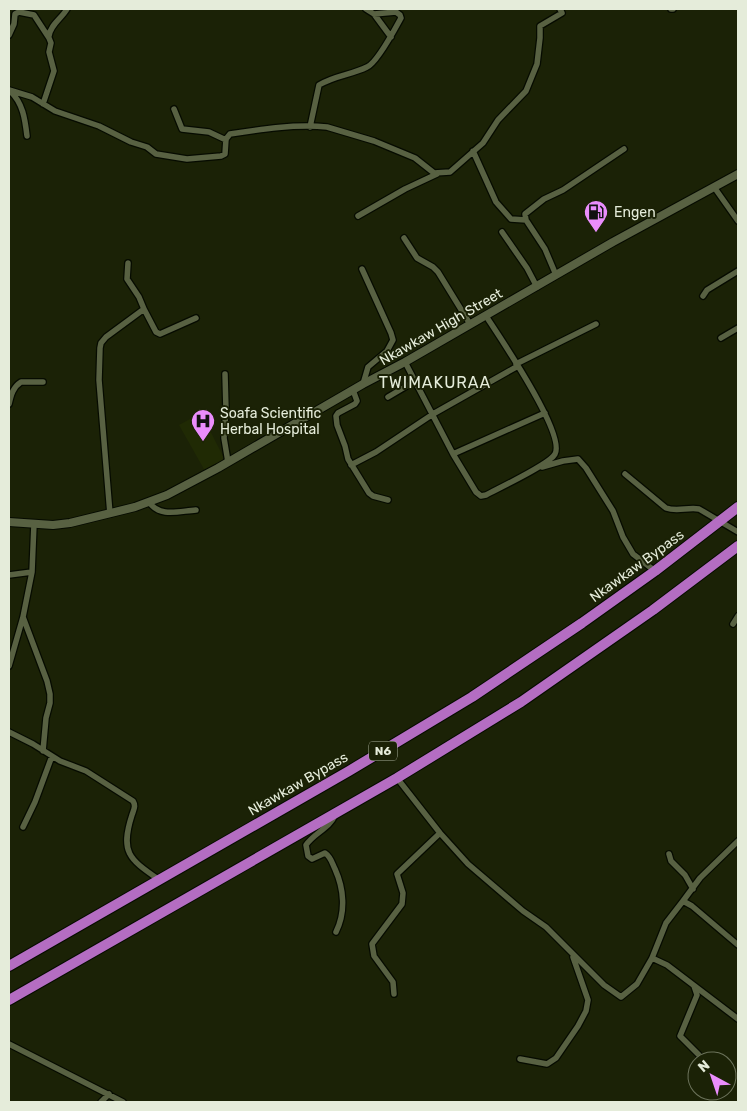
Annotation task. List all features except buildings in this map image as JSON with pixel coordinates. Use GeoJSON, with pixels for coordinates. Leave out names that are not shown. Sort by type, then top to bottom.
{"type":"FeatureCollection","features":[{"type":"Feature","properties":{"kind":"highway","name":"Nkawkaw Bypass"},"geometry":{"type":"LineString","coordinates":[[9,966],[158,879],[349,772],[472,697],[655,571],[738,506]]}},
{"type":"Feature","properties":{"kind":"highway","name":"N6"},"geometry":{"type":"LineString","coordinates":[[9,1000],[397,778],[520,702],[653,610],[738,546]]}},
{"type":"Feature","properties":{"kind":"main road","name":"Nkawkaw High Street"},"geometry":{"type":"LineString","coordinates":[[9,522],[53,525],[70,523],[110,514],[167,495],[738,174]]}},
{"type":"Feature","properties":{"kind":"street"},"geometry":{"type":"LineString","coordinates":[[49,38],[51,28],[64,16],[67,9]]}},
{"type":"Feature","properties":{"kind":"street"},"geometry":{"type":"LineString","coordinates":[[366,9],[374,14],[391,37]]}},
{"type":"Feature","properties":{"kind":"street"},"geometry":{"type":"LineString","coordinates":[[358,216],[405,189],[437,174],[450,172],[485,140],[498,120],[526,91],[537,64],[540,26],[562,13],[560,9]]}},
{"type":"Feature","properties":{"kind":"street"},"geometry":{"type":"LineString","coordinates":[[9,35],[14,24],[15,14],[19,12],[34,15],[49,38],[51,43],[49,52],[54,76],[43,104]]}},
{"type":"Feature","properties":{"kind":"street"},"geometry":{"type":"LineString","coordinates":[[310,127],[318,85],[331,78],[369,67],[391,37],[401,18],[396,12],[374,14]]}},
{"type":"Feature","properties":{"kind":"street"},"geometry":{"type":"LineString","coordinates":[[9,90],[32,97],[55,111],[99,126],[131,142],[147,147],[158,155],[187,159],[221,156],[225,154],[228,136],[234,134],[296,126],[327,127],[374,141],[415,158],[437,174]]}},
{"type":"Feature","properties":{"kind":"street"},"geometry":{"type":"LineString","coordinates":[[9,90],[21,105],[27,136]]}},
{"type":"Feature","properties":{"kind":"street"},"geometry":{"type":"LineString","coordinates":[[174,109],[182,129],[209,132],[226,140]]}},
{"type":"Feature","properties":{"kind":"street"},"geometry":{"type":"LineString","coordinates":[[556,275],[545,250],[526,220],[526,214],[536,204],[563,190],[624,149]]}},
{"type":"Feature","properties":{"kind":"street"},"geometry":{"type":"LineString","coordinates":[[473,151],[496,202],[511,219],[526,220]]}},
{"type":"Feature","properties":{"kind":"street"},"geometry":{"type":"LineString","coordinates":[[714,187],[738,221]]}},
{"type":"Feature","properties":{"kind":"street"},"geometry":{"type":"LineString","coordinates":[[502,232],[527,268],[537,287]]}},
{"type":"Feature","properties":{"kind":"street"},"geometry":{"type":"LineString","coordinates":[[404,238],[417,258],[438,272],[470,324]]}},
{"type":"Feature","properties":{"kind":"street"},"geometry":{"type":"LineString","coordinates":[[128,263],[127,279],[139,297],[156,332],[160,334],[196,318]]}},
{"type":"Feature","properties":{"kind":"street"},"geometry":{"type":"LineString","coordinates":[[362,269],[393,340],[387,351],[368,367],[363,384]]}},
{"type":"Feature","properties":{"kind":"street"},"geometry":{"type":"LineString","coordinates":[[703,296],[707,290],[738,271]]}},
{"type":"Feature","properties":{"kind":"street"},"geometry":{"type":"LineString","coordinates":[[110,514],[99,380],[100,348],[101,342],[106,337],[144,309]]}},
{"type":"Feature","properties":{"kind":"street"},"geometry":{"type":"LineString","coordinates":[[405,362],[453,454],[476,492],[481,496],[486,495],[531,471],[551,459],[556,453],[556,445],[545,413],[486,316]]}},
{"type":"Feature","properties":{"kind":"street"},"geometry":{"type":"LineString","coordinates":[[351,464],[376,452],[432,414],[517,365],[596,324]]}},
{"type":"Feature","properties":{"kind":"street"},"geometry":{"type":"LineString","coordinates":[[721,338],[738,328]]}},
{"type":"Feature","properties":{"kind":"street"},"geometry":{"type":"LineString","coordinates":[[225,374],[226,410],[224,438],[228,462]]}},
{"type":"Feature","properties":{"kind":"street"},"geometry":{"type":"LineString","coordinates":[[388,397],[415,380]]}},
{"type":"Feature","properties":{"kind":"street"},"geometry":{"type":"LineString","coordinates":[[9,404],[10,393],[21,382],[43,382]]}},
{"type":"Feature","properties":{"kind":"street"},"geometry":{"type":"LineString","coordinates":[[353,390],[357,401],[338,413],[336,416],[337,425],[348,459],[370,494],[388,500]]}},
{"type":"Feature","properties":{"kind":"street"},"geometry":{"type":"LineString","coordinates":[[453,454],[545,413]]}},
{"type":"Feature","properties":{"kind":"street"},"geometry":{"type":"LineString","coordinates":[[531,471],[563,461],[578,459],[586,468],[613,511],[633,554],[655,571]]}},
{"type":"Feature","properties":{"kind":"street"},"geometry":{"type":"LineString","coordinates":[[625,474],[666,508],[671,510],[699,509],[738,532]]}},
{"type":"Feature","properties":{"kind":"street"},"geometry":{"type":"LineString","coordinates":[[149,502],[154,509],[164,512],[196,510]]}},
{"type":"Feature","properties":{"kind":"street"},"geometry":{"type":"LineString","coordinates":[[9,666],[10,653],[23,617],[32,572],[34,524]]}},
{"type":"Feature","properties":{"kind":"street"},"geometry":{"type":"LineString","coordinates":[[9,575],[32,572]]}},
{"type":"Feature","properties":{"kind":"street"},"geometry":{"type":"LineString","coordinates":[[733,624],[738,616]]}},
{"type":"Feature","properties":{"kind":"street"},"geometry":{"type":"LineString","coordinates":[[23,617],[50,694],[44,751]]}},
{"type":"Feature","properties":{"kind":"street"},"geometry":{"type":"LineString","coordinates":[[9,732],[52,756],[86,771],[133,801],[135,806],[127,836],[128,849],[133,861],[158,879]]}},
{"type":"Feature","properties":{"kind":"street"},"geometry":{"type":"LineString","coordinates":[[23,827],[52,756]]}},
{"type":"Feature","properties":{"kind":"street"},"geometry":{"type":"LineString","coordinates":[[397,778],[440,833],[481,876],[546,927],[573,956],[621,997],[636,984],[652,958],[666,923],[700,878],[738,841]]}},
{"type":"Feature","properties":{"kind":"street"},"geometry":{"type":"LineString","coordinates":[[335,813],[332,822],[311,838],[306,846],[308,856],[312,858],[325,853],[329,856],[339,878],[343,901],[340,925],[336,932]]}},
{"type":"Feature","properties":{"kind":"street"},"geometry":{"type":"LineString","coordinates":[[394,994],[393,982],[374,956],[372,944],[402,904],[403,893],[397,874],[440,833]]}},
{"type":"Feature","properties":{"kind":"street"},"geometry":{"type":"LineString","coordinates":[[669,854],[671,861],[684,875],[693,889]]}},
{"type":"Feature","properties":{"kind":"street"},"geometry":{"type":"LineString","coordinates":[[683,901],[692,906],[738,945]]}},
{"type":"Feature","properties":{"kind":"street"},"geometry":{"type":"LineString","coordinates":[[520,1059],[547,1064],[556,1058],[586,1011],[588,1000],[573,956]]}},
{"type":"Feature","properties":{"kind":"street"},"geometry":{"type":"LineString","coordinates":[[652,958],[667,965],[694,984],[738,1019]]}},
{"type":"Feature","properties":{"kind":"street"},"geometry":{"type":"LineString","coordinates":[[694,984],[697,995],[680,1036],[696,1051]]}},
{"type":"Feature","properties":{"kind":"street"},"geometry":{"type":"LineString","coordinates":[[9,1044],[123,1102]]}},
{"type":"Feature","properties":{"kind":"street"},"geometry":{"type":"LineString","coordinates":[[101,1102],[108,1094]]}},
{"type":"Feature","properties":{"kind":"shaded area","name":"Soafa Scientific Herbal Hospital"},"geometry":{"type":"Polygon","coordinates":[[[201,413],[225,460],[205,471],[179,425],[201,413]]]}},
{"type":"Feature","properties":{"kind":"place","name":"Engen"},"geometry":{"type":"Point","coordinates":[596,233]}},
{"type":"Feature","properties":{"kind":"place","name":"Soafa Scientific Herbal Hospital"},"geometry":{"type":"Point","coordinates":[203,442]}},
{"type":"Feature","properties":{"kind":"district","name":"TWIMAKURAA"},"geometry":{"type":"Point","coordinates":[435,382]}}]}
